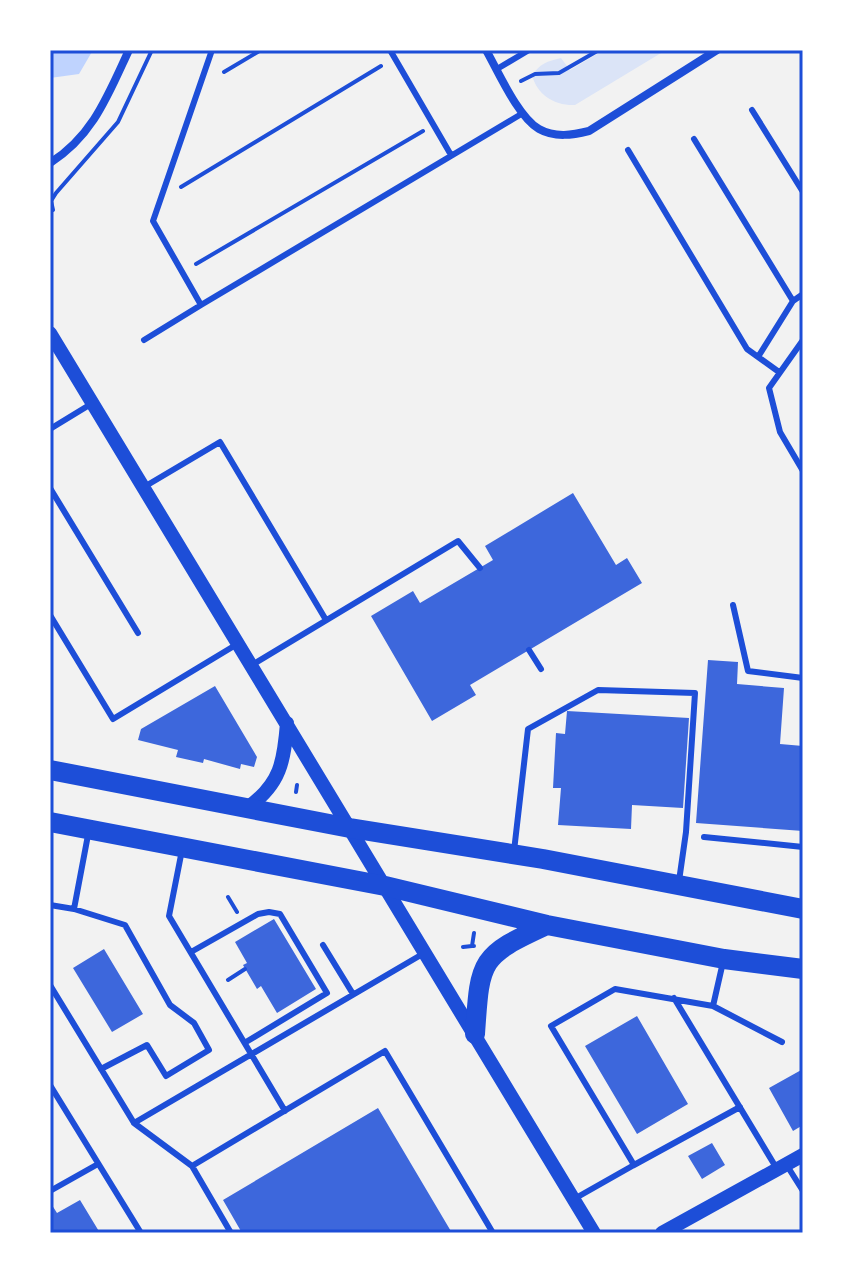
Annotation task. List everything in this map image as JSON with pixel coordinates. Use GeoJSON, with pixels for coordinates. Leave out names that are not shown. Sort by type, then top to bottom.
{"type":"FeatureCollection","features":[{"type":"Feature","properties":{"kind":"main road"},"geometry":{"type":"LineString","coordinates":[[50,770],[350,828],[803,909]]}},
{"type":"Feature","properties":{"kind":"main road"},"geometry":{"type":"LineString","coordinates":[[50,822],[385,886],[547,925],[724,959],[803,969]]}},
{"type":"Feature","properties":{"kind":"main road"},"geometry":{"type":"LineString","coordinates":[[475,1034],[478,983],[491,958],[510,942],[547,925]]}},
{"type":"Feature","properties":{"kind":"street"},"geometry":{"type":"LineString","coordinates":[[50,163],[71,150],[99,114],[129,50]]}},
{"type":"Feature","properties":{"kind":"street"},"geometry":{"type":"LineString","coordinates":[[486,50],[523,113],[539,130],[566,136],[589,131],[717,50]]}},
{"type":"Feature","properties":{"kind":"street"},"geometry":{"type":"LineString","coordinates":[[50,333],[288,722],[594,1233]]}},
{"type":"Feature","properties":{"kind":"street"},"geometry":{"type":"LineString","coordinates":[[247,808],[260,800],[273,784],[284,761],[288,722]]}},
{"type":"Feature","properties":{"kind":"street"},"geometry":{"type":"LineString","coordinates":[[662,1233],[681,1228],[803,1155]]}},
{"type":"Feature","properties":{"kind":"lane"},"geometry":{"type":"LineString","coordinates":[[201,305],[153,221],[212,50]]}},
{"type":"Feature","properties":{"kind":"lane"},"geometry":{"type":"LineString","coordinates":[[390,50],[451,155]]}},
{"type":"Feature","properties":{"kind":"lane"},"geometry":{"type":"LineString","coordinates":[[497,69],[529,50]]}},
{"type":"Feature","properties":{"kind":"lane"},"geometry":{"type":"LineString","coordinates":[[752,110],[803,192]]}},
{"type":"Feature","properties":{"kind":"lane"},"geometry":{"type":"LineString","coordinates":[[144,340],[523,113]]}},
{"type":"Feature","properties":{"kind":"lane"},"geometry":{"type":"LineString","coordinates":[[694,139],[793,301]]}},
{"type":"Feature","properties":{"kind":"lane"},"geometry":{"type":"LineString","coordinates":[[628,150],[747,349],[779,372]]}},
{"type":"Feature","properties":{"kind":"lane"},"geometry":{"type":"LineString","coordinates":[[758,357],[793,301],[803,294]]}},
{"type":"Feature","properties":{"kind":"lane"},"geometry":{"type":"LineString","coordinates":[[803,340],[769,388],[780,432],[803,471]]}},
{"type":"Feature","properties":{"kind":"lane"},"geometry":{"type":"LineString","coordinates":[[50,429],[93,403]]}},
{"type":"Feature","properties":{"kind":"lane"},"geometry":{"type":"LineString","coordinates":[[144,487],[220,442],[326,620]]}},
{"type":"Feature","properties":{"kind":"lane"},"geometry":{"type":"LineString","coordinates":[[50,488],[52,497],[138,633]]}},
{"type":"Feature","properties":{"kind":"lane"},"geometry":{"type":"LineString","coordinates":[[252,665],[458,541],[480,568]]}},
{"type":"Feature","properties":{"kind":"lane"},"geometry":{"type":"LineString","coordinates":[[733,605],[748,671],[803,678]]}},
{"type":"Feature","properties":{"kind":"lane"},"geometry":{"type":"LineString","coordinates":[[50,615],[113,719],[239,643]]}},
{"type":"Feature","properties":{"kind":"lane"},"geometry":{"type":"LineString","coordinates":[[529,650],[541,669]]}},
{"type":"Feature","properties":{"kind":"lane"},"geometry":{"type":"LineString","coordinates":[[514,855],[528,729],[598,690],[695,693],[686,832],[678,885]]}},
{"type":"Feature","properties":{"kind":"lane"},"geometry":{"type":"LineString","coordinates":[[74,909],[90,828]]}},
{"type":"Feature","properties":{"kind":"lane"},"geometry":{"type":"LineString","coordinates":[[704,837],[803,847]]}},
{"type":"Feature","properties":{"kind":"lane"},"geometry":{"type":"LineString","coordinates":[[183,846],[169,916],[285,1111]]}},
{"type":"Feature","properties":{"kind":"lane"},"geometry":{"type":"LineString","coordinates":[[50,905],[125,925],[170,1005],[194,1023],[209,1050],[166,1076],[147,1045],[101,1069]]}},
{"type":"Feature","properties":{"kind":"lane"},"geometry":{"type":"LineString","coordinates":[[191,952],[258,914],[280,914],[327,993],[246,1042]]}},
{"type":"Feature","properties":{"kind":"lane"},"geometry":{"type":"LineString","coordinates":[[323,945],[353,994]]}},
{"type":"Feature","properties":{"kind":"lane"},"geometry":{"type":"LineString","coordinates":[[134,1123],[426,952]]}},
{"type":"Feature","properties":{"kind":"lane"},"geometry":{"type":"LineString","coordinates":[[713,1006],[724,959]]}},
{"type":"Feature","properties":{"kind":"lane"},"geometry":{"type":"LineString","coordinates":[[50,985],[134,1123],[192,1166],[231,1233]]}},
{"type":"Feature","properties":{"kind":"lane"},"geometry":{"type":"LineString","coordinates":[[634,1165],[551,1026],[615,989],[713,1006],[782,1042]]}},
{"type":"Feature","properties":{"kind":"lane"},"geometry":{"type":"LineString","coordinates":[[674,998],[740,1107],[803,1191]]}},
{"type":"Feature","properties":{"kind":"lane"},"geometry":{"type":"LineString","coordinates":[[192,1166],[385,1051],[493,1233]]}},
{"type":"Feature","properties":{"kind":"lane"},"geometry":{"type":"LineString","coordinates":[[50,1085],[141,1233]]}},
{"type":"Feature","properties":{"kind":"lane"},"geometry":{"type":"LineString","coordinates":[[574,1199],[740,1107]]}},
{"type":"Feature","properties":{"kind":"lane"},"geometry":{"type":"LineString","coordinates":[[50,1191],[98,1164]]}},
{"type":"Feature","properties":{"kind":"path"},"geometry":{"type":"LineString","coordinates":[[224,72],[261,50]]}},
{"type":"Feature","properties":{"kind":"path"},"geometry":{"type":"LineString","coordinates":[[508,89],[535,74],[559,73],[599,50]]}},
{"type":"Feature","properties":{"kind":"path"},"geometry":{"type":"LineString","coordinates":[[181,187],[394,58]]}},
{"type":"Feature","properties":{"kind":"path"},"geometry":{"type":"LineString","coordinates":[[194,265],[433,125]]}},
{"type":"Feature","properties":{"kind":"path"},"geometry":{"type":"LineString","coordinates":[[51,201],[53,210]]}},
{"type":"Feature","properties":{"kind":"path"},"geometry":{"type":"LineString","coordinates":[[291,781],[300,783],[296,792]]}},
{"type":"Feature","properties":{"kind":"path"},"geometry":{"type":"LineString","coordinates":[[228,897],[238,913]]}},
{"type":"Feature","properties":{"kind":"path"},"geometry":{"type":"LineString","coordinates":[[463,947],[472,946]]}},
{"type":"Feature","properties":{"kind":"path"},"geometry":{"type":"LineString","coordinates":[[228,980],[245,969]]}},
{"type":"Feature","properties":{"kind":"shaded area"},"geometry":{"type":"Polygon","coordinates":[[[604,50],[666,50],[575,105],[561,104],[548,98],[534,82],[532,75],[548,62],[561,58],[570,70],[604,50]]]}},
{"type":"Feature","properties":{"kind":"water"},"geometry":{"type":"Polygon","coordinates":[[[50,50],[93,50],[79,74],[50,78],[50,50]]]}},
{"type":"Feature","properties":{"kind":"building"},"geometry":{"type":"Polygon","coordinates":[[[573,493],[616,565],[627,558],[642,583],[470,685],[476,695],[432,721],[371,616],[413,591],[420,603],[493,560],[485,546],[573,493]]]}},
{"type":"Feature","properties":{"kind":"building"},"geometry":{"type":"Polygon","coordinates":[[[708,660],[738,662],[737,684],[784,688],[780,744],[803,746],[803,831],[696,823],[708,660]]]}},
{"type":"Feature","properties":{"kind":"building"},"geometry":{"type":"Polygon","coordinates":[[[215,686],[257,757],[254,767],[241,764],[240,769],[204,759],[203,763],[176,757],[178,750],[138,740],[141,729],[215,686]]]}},
{"type":"Feature","properties":{"kind":"building"},"geometry":{"type":"Polygon","coordinates":[[[567,711],[689,718],[683,808],[632,805],[631,829],[558,825],[561,788],[553,788],[556,733],[565,734],[567,711]]]}},
{"type":"Feature","properties":{"kind":"building"},"geometry":{"type":"Polygon","coordinates":[[[274,919],[316,989],[277,1013],[261,986],[257,989],[243,965],[247,963],[235,942],[274,919]]]}},
{"type":"Feature","properties":{"kind":"building"},"geometry":{"type":"Polygon","coordinates":[[[104,949],[143,1014],[112,1032],[73,968],[104,949]]]}},
{"type":"Feature","properties":{"kind":"building"},"geometry":{"type":"Polygon","coordinates":[[[637,1016],[688,1104],[637,1134],[585,1046],[637,1016]]]}},
{"type":"Feature","properties":{"kind":"building"},"geometry":{"type":"Polygon","coordinates":[[[803,1069],[803,1125],[793,1131],[769,1088],[803,1069]]]}},
{"type":"Feature","properties":{"kind":"building"},"geometry":{"type":"Polygon","coordinates":[[[378,1108],[452,1233],[242,1233],[223,1200],[378,1108]]]}},
{"type":"Feature","properties":{"kind":"building"},"geometry":{"type":"Polygon","coordinates":[[[712,1143],[725,1165],[702,1179],[688,1156],[712,1143]]]}},
{"type":"Feature","properties":{"kind":"building"},"geometry":{"type":"Polygon","coordinates":[[[80,1200],[100,1233],[50,1233],[50,1202],[57,1213],[80,1200]]]}}]}
